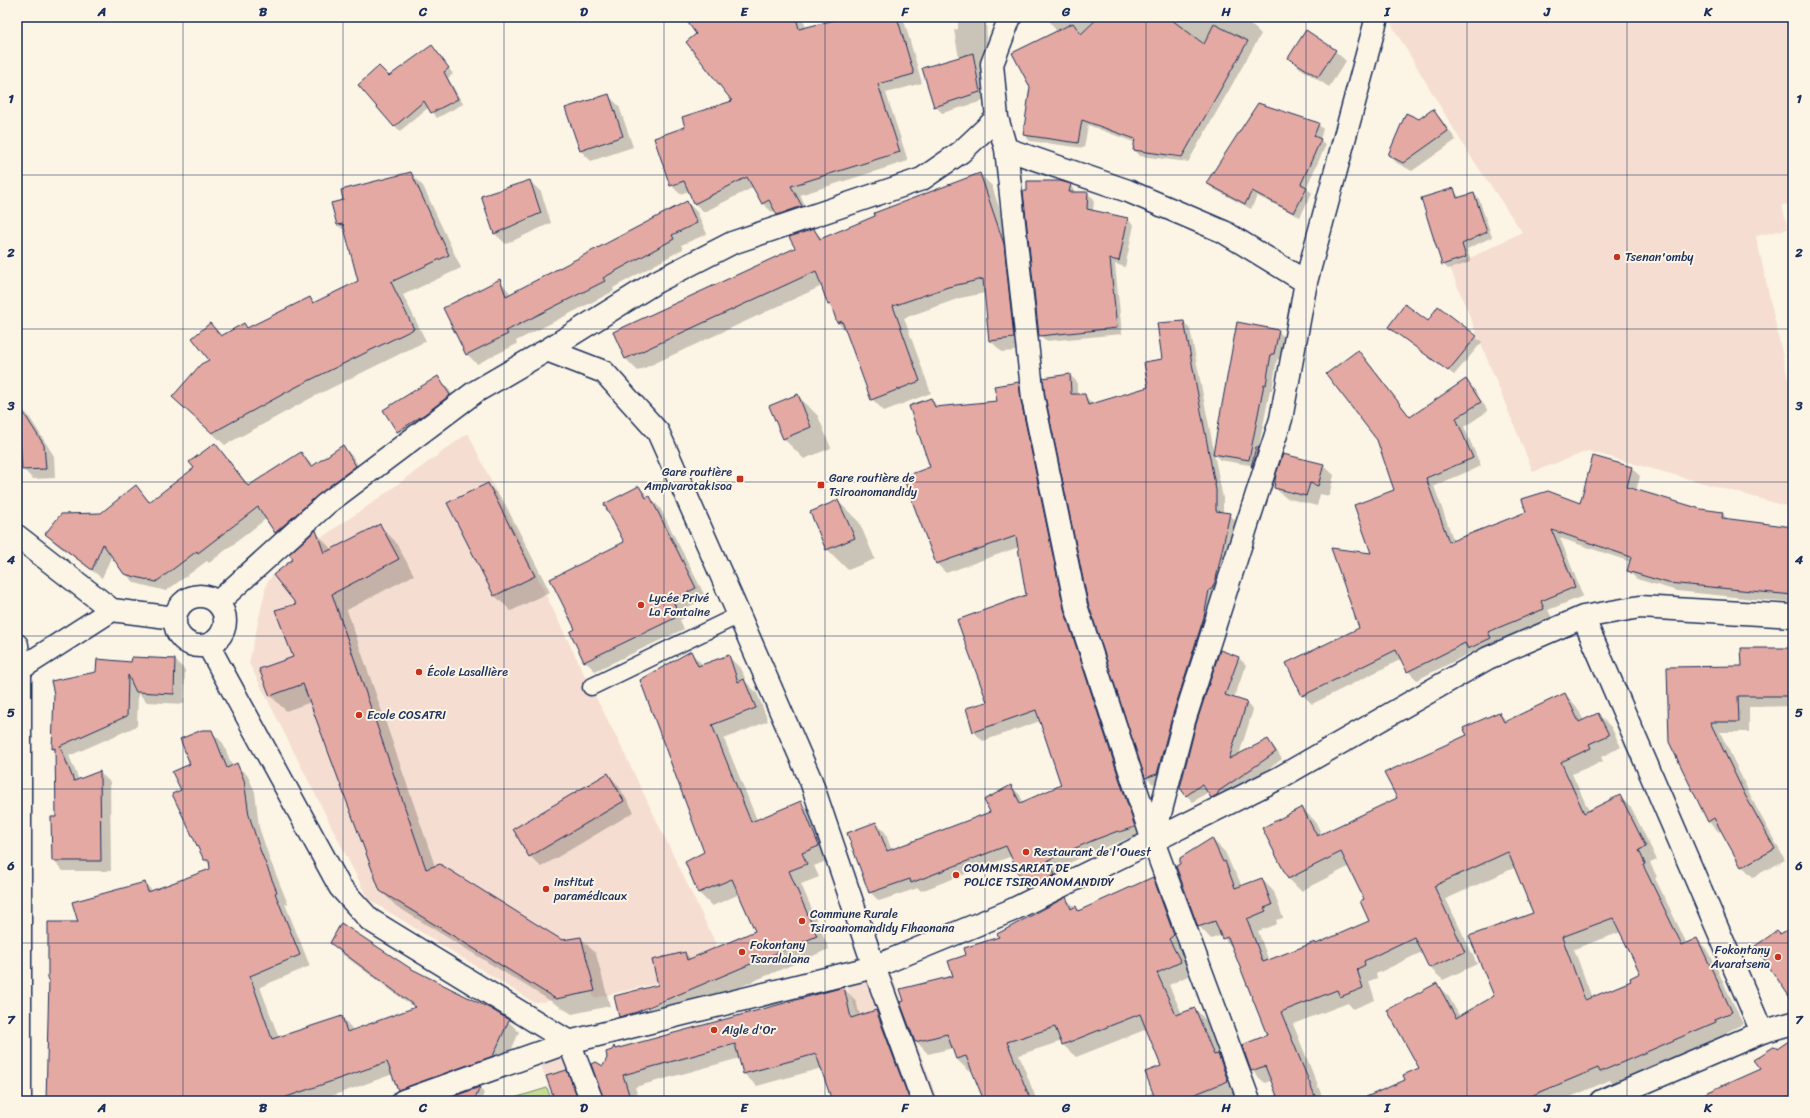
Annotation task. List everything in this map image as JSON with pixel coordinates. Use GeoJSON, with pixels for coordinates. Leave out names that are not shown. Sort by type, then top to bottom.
{"type":"FeatureCollection","features":[{"type":"Feature","properties":{"kind":"street"},"geometry":{"type":"LineString","coordinates":[[1010,17],[992,64],[997,118],[1006,149],[1033,398],[1076,606],[1153,841],[1249,1101]]}},
{"type":"Feature","properties":{"kind":"street"},"geometry":{"type":"LineString","coordinates":[[1153,841],[1184,722],[1281,419],[1306,282],[1377,17]]}},
{"type":"Feature","properties":{"kind":"street"},"geometry":{"type":"LineString","coordinates":[[218,602],[326,504],[475,392],[547,350],[656,282],[732,243],[922,179],[961,152],[997,118]]}},
{"type":"Feature","properties":{"kind":"street"},"geometry":{"type":"LineString","coordinates":[[1006,149],[1128,191],[1224,232],[1306,282]]}},
{"type":"Feature","properties":{"kind":"street"},"geometry":{"type":"LineString","coordinates":[[547,350],[604,372],[658,432],[811,781],[874,967],[923,1101]]}},
{"type":"Feature","properties":{"kind":"street"},"geometry":{"type":"LineString","coordinates":[[17,536],[112,610],[175,618]]}},
{"type":"Feature","properties":{"kind":"street"},"geometry":{"type":"LineString","coordinates":[[201,595],[218,602],[225,618],[221,635],[208,645],[191,645],[178,634],[175,618],[183,601],[201,595]]}},
{"type":"Feature","properties":{"kind":"street"},"geometry":{"type":"LineString","coordinates":[[403,1101],[569,1042],[874,967],[1010,911],[1153,841],[1279,778],[1488,658],[1583,617],[1640,607],[1793,616]]}},
{"type":"Feature","properties":{"kind":"street"},"geometry":{"type":"LineString","coordinates":[[20,668],[112,610]]}},
{"type":"Feature","properties":{"kind":"street"},"geometry":{"type":"LineString","coordinates":[[1583,617],[1762,1032]]}},
{"type":"Feature","properties":{"kind":"street"},"geometry":{"type":"LineString","coordinates":[[17,645],[20,668],[18,726],[20,1101]]}},
{"type":"Feature","properties":{"kind":"street"},"geometry":{"type":"LineString","coordinates":[[208,645],[340,887],[370,920],[569,1042],[592,1101]]}},
{"type":"Feature","properties":{"kind":"street"},"geometry":{"type":"LineString","coordinates":[[1601,1101],[1762,1032],[1793,1023]]}},
{"type":"Feature","properties":{"kind":"lane"},"geometry":{"type":"LineString","coordinates":[[591,687],[739,615]]}},
{"type":"Feature","properties":{"kind":"shaded area","name":"Tsenan'omby"},"geometry":{"type":"Polygon","coordinates":[[[1387,17],[1793,17],[1793,204],[1782,205],[1788,229],[1756,236],[1793,402],[1793,508],[1588,451],[1533,472],[1450,268],[1522,232],[1465,148],[1387,17]]]}},
{"type":"Feature","properties":{"kind":"shaded area","name":"École Lasallière"},"geometry":{"type":"Polygon","coordinates":[[[468,433],[727,967],[594,998],[592,992],[544,1002],[533,1002],[368,899],[249,663],[267,582],[273,575],[319,539],[372,503],[468,433]]]}},
{"type":"Feature","properties":{"kind":"shaded area"},"geometry":{"type":"Polygon","coordinates":[[[892,975],[938,1101],[888,1101],[847,986],[892,975]]]}},
{"type":"Feature","properties":{"kind":"shaded area"},"geometry":{"type":"Polygon","coordinates":[[[578,1047],[599,1101],[554,1101],[539,1060],[578,1047]]]}},
{"type":"Feature","properties":{"kind":"green space"},"geometry":{"type":"Polygon","coordinates":[[[547,1088],[552,1101],[504,1101],[547,1088]]]}},
{"type":"Feature","properties":{"kind":"building"},"geometry":{"type":"Polygon","coordinates":[[[684,17],[796,17],[799,29],[846,17],[897,17],[914,74],[878,84],[900,152],[791,186],[802,206],[777,215],[769,200],[762,204],[747,177],[694,204],[684,181],[670,186],[654,138],[685,127],[682,117],[732,101],[686,42],[696,34],[684,17]]]}},
{"type":"Feature","properties":{"kind":"building"},"geometry":{"type":"Polygon","coordinates":[[[1099,17],[1168,17],[1204,44],[1214,24],[1248,41],[1182,157],[1133,150],[1135,139],[1082,120],[1078,143],[1023,135],[1030,87],[1012,53],[1073,23],[1081,34],[1099,17]]]}},
{"type":"Feature","properties":{"kind":"building"},"geometry":{"type":"Polygon","coordinates":[[[1306,30],[1336,50],[1318,77],[1288,58],[1306,30]]]}},
{"type":"Feature","properties":{"kind":"building"},"geometry":{"type":"Polygon","coordinates":[[[432,45],[449,68],[444,72],[458,99],[431,113],[424,101],[394,127],[358,85],[379,66],[389,76],[432,45]]]}},
{"type":"Feature","properties":{"kind":"building"},"geometry":{"type":"Polygon","coordinates":[[[973,53],[980,92],[934,107],[922,68],[973,53]]]}},
{"type":"Feature","properties":{"kind":"building"},"geometry":{"type":"Polygon","coordinates":[[[609,94],[623,136],[580,151],[565,108],[609,94]]]}},
{"type":"Feature","properties":{"kind":"building"},"geometry":{"type":"Polygon","coordinates":[[[1258,103],[1319,123],[1314,136],[1321,139],[1301,184],[1307,187],[1294,213],[1252,191],[1245,204],[1206,183],[1258,103]]]}},
{"type":"Feature","properties":{"kind":"building"},"geometry":{"type":"Polygon","coordinates":[[[1433,109],[1448,131],[1403,163],[1388,155],[1406,113],[1419,119],[1433,109]]]}},
{"type":"Feature","properties":{"kind":"building"},"geometry":{"type":"Polygon","coordinates":[[[411,172],[449,255],[391,282],[414,329],[298,386],[212,433],[172,397],[201,364],[209,360],[192,338],[210,323],[221,336],[244,323],[247,328],[310,297],[313,303],[358,281],[343,224],[337,225],[331,203],[343,200],[341,190],[411,172]]]}},
{"type":"Feature","properties":{"kind":"building"},"geometry":{"type":"Polygon","coordinates":[[[980,173],[1004,244],[1014,338],[989,341],[983,279],[948,287],[893,306],[920,381],[871,400],[842,321],[837,323],[831,304],[828,305],[816,271],[625,359],[613,332],[795,248],[789,237],[814,229],[820,239],[875,216],[874,213],[980,173]]]}},
{"type":"Feature","properties":{"kind":"building"},"geometry":{"type":"Polygon","coordinates":[[[530,180],[541,213],[494,234],[481,196],[530,180]]]}},
{"type":"Feature","properties":{"kind":"building"},"geometry":{"type":"Polygon","coordinates":[[[1027,181],[1060,181],[1071,184],[1069,192],[1088,192],[1087,209],[1128,218],[1119,261],[1110,259],[1117,328],[1039,336],[1023,191],[1027,191],[1027,181]]]}},
{"type":"Feature","properties":{"kind":"building"},"geometry":{"type":"Polygon","coordinates":[[[1454,188],[1457,198],[1474,193],[1487,232],[1462,244],[1466,257],[1442,265],[1421,198],[1454,188]]]}},
{"type":"Feature","properties":{"kind":"building"},"geometry":{"type":"Polygon","coordinates":[[[687,201],[697,223],[672,235],[674,239],[603,278],[605,281],[506,331],[508,334],[466,355],[443,308],[500,279],[506,296],[687,201]]]}},
{"type":"Feature","properties":{"kind":"building"},"geometry":{"type":"Polygon","coordinates":[[[1405,304],[1428,321],[1438,306],[1477,336],[1448,371],[1388,327],[1405,304]]]}},
{"type":"Feature","properties":{"kind":"building"},"geometry":{"type":"Polygon","coordinates":[[[1184,321],[1216,490],[1216,511],[1230,513],[1216,579],[1212,589],[1209,590],[1204,617],[1172,717],[1157,774],[1145,778],[1088,603],[1045,396],[1043,378],[1070,374],[1071,394],[1085,394],[1088,405],[1148,387],[1144,362],[1162,359],[1157,323],[1184,321]]]}},
{"type":"Feature","properties":{"kind":"building"},"geometry":{"type":"Polygon","coordinates":[[[1237,322],[1279,330],[1274,354],[1271,354],[1266,385],[1264,384],[1249,460],[1213,454],[1237,322]]]}},
{"type":"Feature","properties":{"kind":"building"},"geometry":{"type":"Polygon","coordinates":[[[1358,350],[1410,417],[1466,379],[1481,402],[1456,418],[1473,458],[1426,478],[1449,542],[1526,512],[1522,499],[1548,491],[1580,503],[1593,456],[1632,467],[1627,487],[1701,509],[1723,512],[1722,518],[1793,527],[1793,595],[1668,583],[1627,571],[1631,557],[1552,530],[1575,587],[1541,601],[1544,609],[1488,632],[1491,638],[1468,649],[1465,643],[1407,672],[1396,650],[1302,696],[1286,663],[1359,628],[1331,548],[1371,553],[1354,505],[1394,490],[1377,440],[1326,374],[1358,350]]]}},
{"type":"Feature","properties":{"kind":"building"},"geometry":{"type":"Polygon","coordinates":[[[438,376],[450,395],[425,414],[397,432],[383,410],[438,376]]]}},
{"type":"Feature","properties":{"kind":"building"},"geometry":{"type":"Polygon","coordinates":[[[1019,382],[1021,401],[1064,609],[1135,827],[1119,832],[1118,831],[1094,840],[1048,860],[1055,875],[1026,889],[1006,846],[911,883],[910,879],[869,893],[847,833],[876,822],[887,851],[990,812],[984,800],[1011,785],[1020,803],[1061,785],[1036,710],[973,732],[966,708],[987,702],[957,620],[1026,595],[1016,536],[936,564],[903,477],[930,467],[909,406],[931,398],[935,407],[997,401],[994,386],[1019,382]]]}},
{"type":"Feature","properties":{"kind":"building"},"geometry":{"type":"Polygon","coordinates":[[[798,394],[811,427],[783,439],[769,406],[798,394]]]}},
{"type":"Feature","properties":{"kind":"building"},"geometry":{"type":"Polygon","coordinates":[[[18,404],[44,445],[46,469],[22,470],[18,404]]]}},
{"type":"Feature","properties":{"kind":"building"},"geometry":{"type":"Polygon","coordinates":[[[215,443],[248,486],[301,452],[311,467],[343,445],[356,466],[318,495],[275,533],[258,507],[198,553],[197,551],[156,582],[124,574],[103,544],[92,570],[45,534],[61,514],[101,513],[136,485],[149,502],[194,468],[189,462],[215,443]]]}},
{"type":"Feature","properties":{"kind":"building"},"geometry":{"type":"Polygon","coordinates":[[[1256,447],[1259,447],[1251,467],[1256,447]]]}},
{"type":"Feature","properties":{"kind":"building"},"geometry":{"type":"Polygon","coordinates":[[[1283,454],[1324,464],[1318,486],[1310,483],[1306,496],[1274,488],[1276,474],[1283,454]]]}},
{"type":"Feature","properties":{"kind":"building"},"geometry":{"type":"Polygon","coordinates":[[[488,483],[535,576],[494,596],[447,503],[488,483]]]}},
{"type":"Feature","properties":{"kind":"building"},"geometry":{"type":"Polygon","coordinates":[[[639,486],[646,498],[650,496],[696,588],[672,600],[676,607],[671,610],[675,618],[584,662],[570,632],[575,629],[550,579],[624,542],[604,504],[639,486]]]}},
{"type":"Feature","properties":{"kind":"building"},"geometry":{"type":"Polygon","coordinates":[[[838,500],[855,538],[826,550],[810,512],[838,500]]]}},
{"type":"Feature","properties":{"kind":"building"},"geometry":{"type":"Polygon","coordinates":[[[380,524],[399,559],[332,594],[426,869],[440,864],[562,940],[581,937],[595,991],[556,999],[380,891],[303,684],[270,696],[259,669],[293,657],[275,610],[296,604],[273,575],[293,559],[289,554],[316,530],[324,553],[380,524]]]}},
{"type":"Feature","properties":{"kind":"building"},"geometry":{"type":"Polygon","coordinates":[[[1741,648],[1793,648],[1793,696],[1738,696],[1739,722],[1710,722],[1745,795],[1775,849],[1741,867],[1714,818],[1708,822],[1669,742],[1667,667],[1742,666],[1741,648]]]}},
{"type":"Feature","properties":{"kind":"building"},"geometry":{"type":"Polygon","coordinates":[[[1220,650],[1239,657],[1225,695],[1247,702],[1229,759],[1268,739],[1276,752],[1211,798],[1202,784],[1186,796],[1180,788],[1196,724],[1220,650]]]}},
{"type":"Feature","properties":{"kind":"building"},"geometry":{"type":"Polygon","coordinates":[[[691,651],[698,666],[729,655],[738,682],[744,679],[756,708],[712,725],[751,822],[801,801],[819,846],[802,853],[807,864],[789,871],[817,936],[637,1012],[619,1017],[614,996],[658,985],[652,960],[685,952],[687,960],[755,931],[732,879],[698,893],[685,862],[704,852],[640,680],[691,651]]]}},
{"type":"Feature","properties":{"kind":"building"},"geometry":{"type":"Polygon","coordinates":[[[132,657],[175,659],[174,694],[136,692],[128,675],[127,716],[60,746],[74,781],[100,771],[101,861],[52,861],[51,817],[56,817],[55,748],[52,749],[54,694],[51,681],[96,672],[97,659],[131,662],[132,657]]]}},
{"type":"Feature","properties":{"kind":"building"},"geometry":{"type":"Polygon","coordinates":[[[1565,693],[1579,722],[1598,713],[1609,735],[1589,744],[1591,748],[1561,762],[1584,813],[1620,795],[1646,847],[1639,850],[1645,864],[1643,865],[1682,945],[1697,938],[1732,1012],[1715,1019],[1716,1022],[1600,1072],[1598,1068],[1519,1101],[1357,1101],[1405,1080],[1403,1075],[1419,1068],[1387,1010],[1437,983],[1456,1018],[1494,996],[1469,936],[1533,913],[1508,852],[1434,886],[1465,952],[1429,968],[1414,937],[1364,961],[1365,965],[1357,969],[1363,988],[1340,997],[1337,990],[1281,1012],[1317,1101],[1279,1101],[1265,1066],[1251,1071],[1242,1045],[1267,1035],[1228,937],[1222,939],[1215,921],[1198,927],[1176,866],[1180,864],[1180,858],[1212,838],[1223,862],[1225,861],[1235,888],[1262,878],[1272,905],[1264,908],[1266,911],[1247,919],[1263,962],[1315,942],[1316,944],[1369,921],[1360,901],[1364,899],[1341,852],[1288,879],[1262,828],[1302,807],[1317,836],[1397,798],[1384,773],[1467,735],[1463,728],[1499,712],[1504,722],[1565,693]],[[1613,918],[1562,937],[1585,1000],[1631,981],[1630,978],[1640,973],[1613,918]]]}},
{"type":"Feature","properties":{"kind":"building"},"geometry":{"type":"Polygon","coordinates":[[[202,730],[212,730],[227,768],[237,763],[244,780],[249,815],[259,847],[277,892],[275,893],[300,955],[250,976],[272,1039],[342,1016],[347,1032],[416,1007],[330,943],[341,923],[410,968],[491,1009],[509,1020],[493,1056],[398,1090],[387,1062],[275,1101],[46,1101],[49,979],[48,922],[78,922],[72,902],[145,882],[148,892],[210,869],[209,860],[204,860],[172,794],[181,790],[172,772],[190,764],[180,739],[202,730]]]}},
{"type":"Feature","properties":{"kind":"building"},"geometry":{"type":"Polygon","coordinates":[[[608,773],[624,801],[529,857],[513,829],[608,773]]]}},
{"type":"Feature","properties":{"kind":"building"},"geometry":{"type":"Polygon","coordinates":[[[1153,877],[1174,935],[1169,939],[1181,962],[1157,973],[1176,1015],[1195,1008],[1214,1055],[1218,1054],[1228,1081],[1178,1101],[1156,1101],[1145,1072],[1161,1066],[1140,1014],[1062,1045],[1055,1027],[1007,1042],[1031,1101],[984,1101],[966,1056],[956,1059],[947,1034],[915,1042],[900,1002],[904,1001],[900,989],[953,976],[948,961],[966,955],[964,948],[999,937],[997,934],[1066,897],[1071,909],[1076,906],[1078,911],[1153,877]]]}},
{"type":"Feature","properties":{"kind":"building"},"geometry":{"type":"Polygon","coordinates":[[[1793,927],[1793,1002],[1755,946],[1777,931],[1780,934],[1793,927]]]}},
{"type":"Feature","properties":{"kind":"building"},"geometry":{"type":"Polygon","coordinates":[[[844,987],[851,1018],[876,1010],[910,1101],[832,1101],[816,1054],[743,1074],[735,1044],[623,1075],[631,1101],[604,1101],[591,1064],[596,1062],[603,1066],[607,1058],[606,1052],[612,1050],[614,1046],[615,1049],[844,987]]]}},
{"type":"Feature","properties":{"kind":"building"},"geometry":{"type":"Polygon","coordinates":[[[1793,1038],[1793,1101],[1688,1101],[1760,1069],[1753,1060],[1775,1046],[1777,1049],[1793,1038]]]}},
{"type":"Feature","properties":{"kind":"building"},"geometry":{"type":"Polygon","coordinates":[[[567,1070],[579,1101],[555,1101],[546,1076],[567,1070]]]}},
{"type":"Feature","properties":{"kind":"building"},"geometry":{"type":"Polygon","coordinates":[[[480,1087],[474,1101],[440,1101],[480,1087]]]}},
{"type":"Feature","properties":{"kind":"place","name":"Tsenan'omby"},"geometry":{"type":"Point","coordinates":[1617,257]}},
{"type":"Feature","properties":{"kind":"place","name":"Gare routière Ampivarotakisoa"},"geometry":{"type":"Point","coordinates":[740,479]}},
{"type":"Feature","properties":{"kind":"place","name":"Gare routière de Tsiroanomandidy"},"geometry":{"type":"Point","coordinates":[821,485]}},
{"type":"Feature","properties":{"kind":"place","name":"Lycée Privé La Fontaine"},"geometry":{"type":"Point","coordinates":[641,605]}},
{"type":"Feature","properties":{"kind":"place","name":"École Lasallière"},"geometry":{"type":"Point","coordinates":[419,672]}},
{"type":"Feature","properties":{"kind":"place","name":"Ecole COSATRI"},"geometry":{"type":"Point","coordinates":[359,715]}},
{"type":"Feature","properties":{"kind":"place","name":"Restaurant de l'Ouest"},"geometry":{"type":"Point","coordinates":[1026,852]}},
{"type":"Feature","properties":{"kind":"place","name":"COMMISSARIAT DE POLICE TSIROANOMANDIDY"},"geometry":{"type":"Point","coordinates":[956,875]}},
{"type":"Feature","properties":{"kind":"place","name":"institut paramédicaux"},"geometry":{"type":"Point","coordinates":[546,889]}},
{"type":"Feature","properties":{"kind":"place","name":"Commune Rurale Tsiroanomandidy Fihaonana"},"geometry":{"type":"Point","coordinates":[802,921]}},
{"type":"Feature","properties":{"kind":"place","name":"Fokontany Tsaralalana"},"geometry":{"type":"Point","coordinates":[742,952]}},
{"type":"Feature","properties":{"kind":"place","name":"Fokontany Avaratsena"},"geometry":{"type":"Point","coordinates":[1778,957]}},
{"type":"Feature","properties":{"kind":"place","name":"Aigle d'Or"},"geometry":{"type":"Point","coordinates":[714,1030]}}]}
